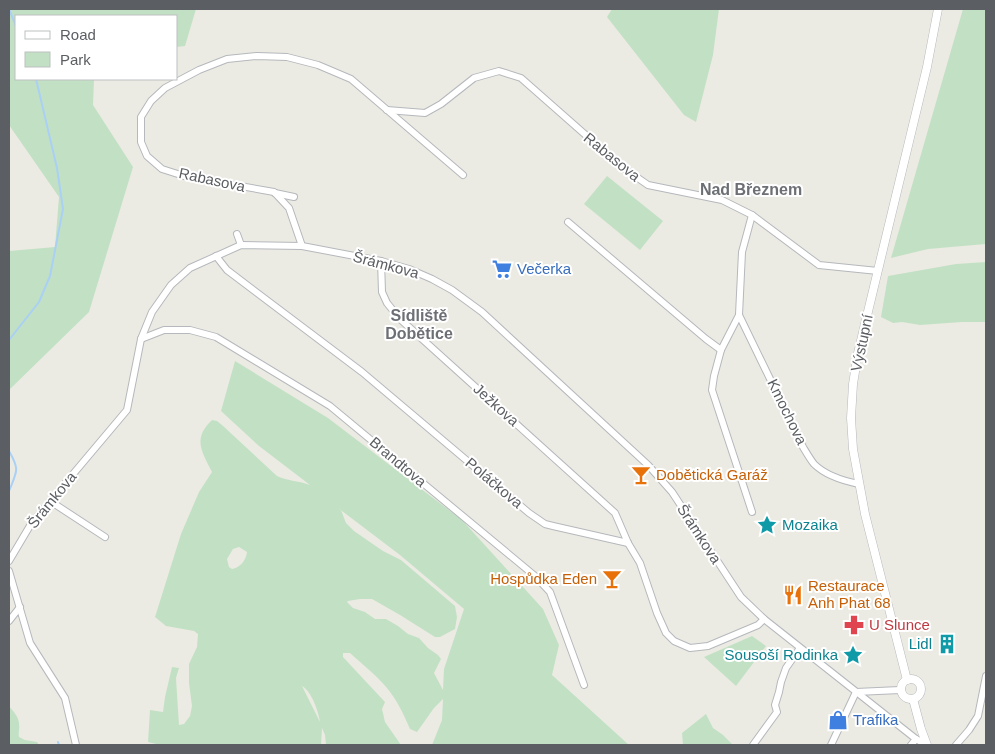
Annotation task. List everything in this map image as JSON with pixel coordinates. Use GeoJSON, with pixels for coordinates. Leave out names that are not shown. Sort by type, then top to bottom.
{"type":"FeatureCollection","features":[{"type":"Feature","properties":{"kind":"street","name":"Výstupní"},"geometry":{"type":"LineString","coordinates":[[907,680],[859,484],[853,449],[853,384],[858,353],[927,68],[938,9]]}},
{"type":"Feature","properties":{"kind":"street","name":"Rabasova"},"geometry":{"type":"LineString","coordinates":[[294,197],[184,176],[162,169],[147,156],[142,142],[140,117],[151,101],[165,88],[199,70],[227,60],[257,56],[286,57],[318,65],[351,79],[463,175]]}},
{"type":"Feature","properties":{"kind":"street","name":"Rabasova"},"geometry":{"type":"LineString","coordinates":[[387,110],[425,113],[442,104],[474,78],[499,71],[521,78],[622,167],[648,185],[722,200],[752,215],[819,265],[878,271]]}},
{"type":"Feature","properties":{"kind":"street"},"geometry":{"type":"LineString","coordinates":[[274,192],[289,208],[302,246]]}},
{"type":"Feature","properties":{"kind":"street","name":"Kmochova"},"geometry":{"type":"LineString","coordinates":[[752,215],[742,252],[739,315],[721,350],[712,390],[752,512]]}},
{"type":"Feature","properties":{"kind":"street"},"geometry":{"type":"LineString","coordinates":[[568,222],[721,350]]}},
{"type":"Feature","properties":{"kind":"street"},"geometry":{"type":"LineString","coordinates":[[238,234],[241,246]]}},
{"type":"Feature","properties":{"kind":"street","name":"Šrámkova"},"geometry":{"type":"LineString","coordinates":[[9,561],[30,524],[127,410],[141,339],[152,312],[171,285],[190,268],[241,246],[302,246],[381,261],[409,269],[432,279],[452,290],[482,312],[648,465],[672,492],[740,597],[764,619],[916,740],[927,745]]}},
{"type":"Feature","properties":{"kind":"street","name":"Poláčkova"},"geometry":{"type":"LineString","coordinates":[[216,256],[227,270],[362,372],[545,524],[628,543]]}},
{"type":"Feature","properties":{"kind":"street","name":"Ježkova"},"geometry":{"type":"LineString","coordinates":[[381,261],[382,292],[387,303],[400,319],[615,513],[628,543]]}},
{"type":"Feature","properties":{"kind":"street","name":"Kmochova"},"geometry":{"type":"LineString","coordinates":[[739,315],[803,446],[814,464],[822,470],[846,481],[859,484]]}},
{"type":"Feature","properties":{"kind":"street","name":"Brandtova"},"geometry":{"type":"LineString","coordinates":[[141,339],[164,330],[190,330],[216,337],[330,406],[535,576],[550,592],[584,685]]}},
{"type":"Feature","properties":{"kind":"street"},"geometry":{"type":"LineString","coordinates":[[50,500],[104,537]]}},
{"type":"Feature","properties":{"kind":"street"},"geometry":{"type":"LineString","coordinates":[[628,543],[640,563],[657,614],[666,633],[674,641],[690,648],[708,646],[758,625],[764,619]]}},
{"type":"Feature","properties":{"kind":"street"},"geometry":{"type":"LineString","coordinates":[[9,571],[30,643],[65,698],[76,745]]}},
{"type":"Feature","properties":{"kind":"street"},"geometry":{"type":"LineString","coordinates":[[9,594],[14,588]]}},
{"type":"Feature","properties":{"kind":"street"},"geometry":{"type":"LineString","coordinates":[[9,621],[20,607]]}},
{"type":"Feature","properties":{"kind":"street"},"geometry":{"type":"LineString","coordinates":[[754,745],[777,712],[775,705],[786,668],[800,648]]}},
{"type":"Feature","properties":{"kind":"street"},"geometry":{"type":"LineString","coordinates":[[956,745],[970,730],[978,716],[986,676]]}},
{"type":"Feature","properties":{"kind":"street"},"geometry":{"type":"LineString","coordinates":[[907,680],[916,680],[920,684],[921,689],[917,698],[910,700],[902,695],[900,690],[903,682],[907,680]]}},
{"type":"Feature","properties":{"kind":"street"},"geometry":{"type":"LineString","coordinates":[[831,745],[856,692],[900,690]]}},
{"type":"Feature","properties":{"kind":"street"},"geometry":{"type":"LineString","coordinates":[[913,699],[927,745]]}},
{"type":"Feature","properties":{"kind":"street"},"geometry":{"type":"LineString","coordinates":[[911,745],[916,740]]}},
{"type":"Feature","properties":{"kind":"green space"},"geometry":{"type":"Polygon","coordinates":[[[9,9],[196,9],[185,46],[178,47],[178,15],[15,15],[15,80],[94,80],[93,105],[133,167],[89,312],[9,390],[9,251],[55,247],[59,197],[9,125],[9,9]]]}},
{"type":"Feature","properties":{"kind":"green space"},"geometry":{"type":"Polygon","coordinates":[[[612,9],[719,9],[713,55],[696,122],[684,115],[607,17],[612,9]]]}},
{"type":"Feature","properties":{"kind":"green space"},"geometry":{"type":"Polygon","coordinates":[[[963,9],[986,9],[986,244],[928,249],[891,258],[963,9]]]}},
{"type":"Feature","properties":{"kind":"green space"},"geometry":{"type":"Polygon","coordinates":[[[607,176],[663,221],[640,250],[584,204],[607,176]]]}},
{"type":"Feature","properties":{"kind":"green space"},"geometry":{"type":"Polygon","coordinates":[[[986,262],[986,322],[920,325],[902,322],[893,323],[881,317],[888,276],[956,264],[986,262]]]}},
{"type":"Feature","properties":{"kind":"green space"},"geometry":{"type":"Polygon","coordinates":[[[235,361],[328,418],[462,520],[543,609],[559,645],[552,675],[629,745],[432,745],[442,720],[443,699],[417,732],[410,729],[403,713],[387,688],[350,653],[343,653],[343,657],[385,702],[382,709],[385,722],[401,745],[326,745],[322,728],[321,745],[160,745],[148,742],[150,710],[163,712],[172,667],[179,668],[176,678],[179,725],[184,724],[190,716],[192,706],[189,664],[197,647],[198,634],[194,631],[166,626],[155,617],[181,534],[199,492],[212,472],[202,452],[202,433],[212,420],[217,421],[277,476],[310,485],[259,446],[221,411],[235,361]],[[341,510],[346,523],[354,531],[383,551],[401,560],[455,606],[457,617],[455,629],[440,637],[435,637],[372,599],[347,602],[353,608],[365,612],[375,619],[386,619],[408,634],[419,638],[438,655],[441,659],[434,673],[443,690],[444,669],[464,609],[400,555],[341,510]],[[239,547],[233,549],[227,559],[229,567],[232,569],[242,563],[247,552],[239,547]],[[302,686],[320,722],[312,697],[302,686]]]}},
{"type":"Feature","properties":{"kind":"green space"},"geometry":{"type":"Polygon","coordinates":[[[752,636],[766,646],[736,686],[704,657],[752,636]]]}},
{"type":"Feature","properties":{"kind":"green space"},"geometry":{"type":"Polygon","coordinates":[[[9,706],[18,719],[19,737],[37,742],[39,745],[9,745],[9,706]]]}},
{"type":"Feature","properties":{"kind":"green space"},"geometry":{"type":"Polygon","coordinates":[[[706,714],[713,728],[733,745],[683,745],[682,733],[706,714]]]}},
{"type":"Feature","properties":{"kind":"waterway"},"geometry":{"type":"LineString","coordinates":[[9,9],[15,24]]}},
{"type":"Feature","properties":{"kind":"waterway"},"geometry":{"type":"LineString","coordinates":[[9,340],[39,302],[50,276],[63,209],[57,168],[36,80]]}},
{"type":"Feature","properties":{"kind":"waterway"},"geometry":{"type":"LineString","coordinates":[[9,451],[16,467],[9,491]]}},
{"type":"Feature","properties":{"kind":"place","name":"Večerka"},"geometry":{"type":"Point","coordinates":[502,269]}},
{"type":"Feature","properties":{"kind":"place","name":"Dobětická Garáž"},"geometry":{"type":"Point","coordinates":[641,475]}},
{"type":"Feature","properties":{"kind":"place","name":"Mozaika"},"geometry":{"type":"Point","coordinates":[767,525]}},
{"type":"Feature","properties":{"kind":"place","name":"Hospůdka Eden"},"geometry":{"type":"Point","coordinates":[612,579]}},
{"type":"Feature","properties":{"kind":"place","name":"Restaurace Anh Phat 68"},"geometry":{"type":"Point","coordinates":[793,595]}},
{"type":"Feature","properties":{"kind":"place","name":"U Slunce"},"geometry":{"type":"Point","coordinates":[854,625]}},
{"type":"Feature","properties":{"kind":"place","name":"Lidl"},"geometry":{"type":"Point","coordinates":[947,644]}},
{"type":"Feature","properties":{"kind":"place","name":"Sousoší Rodinka"},"geometry":{"type":"Point","coordinates":[853,655]}},
{"type":"Feature","properties":{"kind":"place","name":"Trafika"},"geometry":{"type":"Point","coordinates":[838,720]}},
{"type":"Feature","properties":{"kind":"district","name":"Nad Březnem"},"geometry":{"type":"Point","coordinates":[751,189]}},
{"type":"Feature","properties":{"kind":"district","name":"Sídliště Dobětice"},"geometry":{"type":"Point","coordinates":[419,324]}}]}
